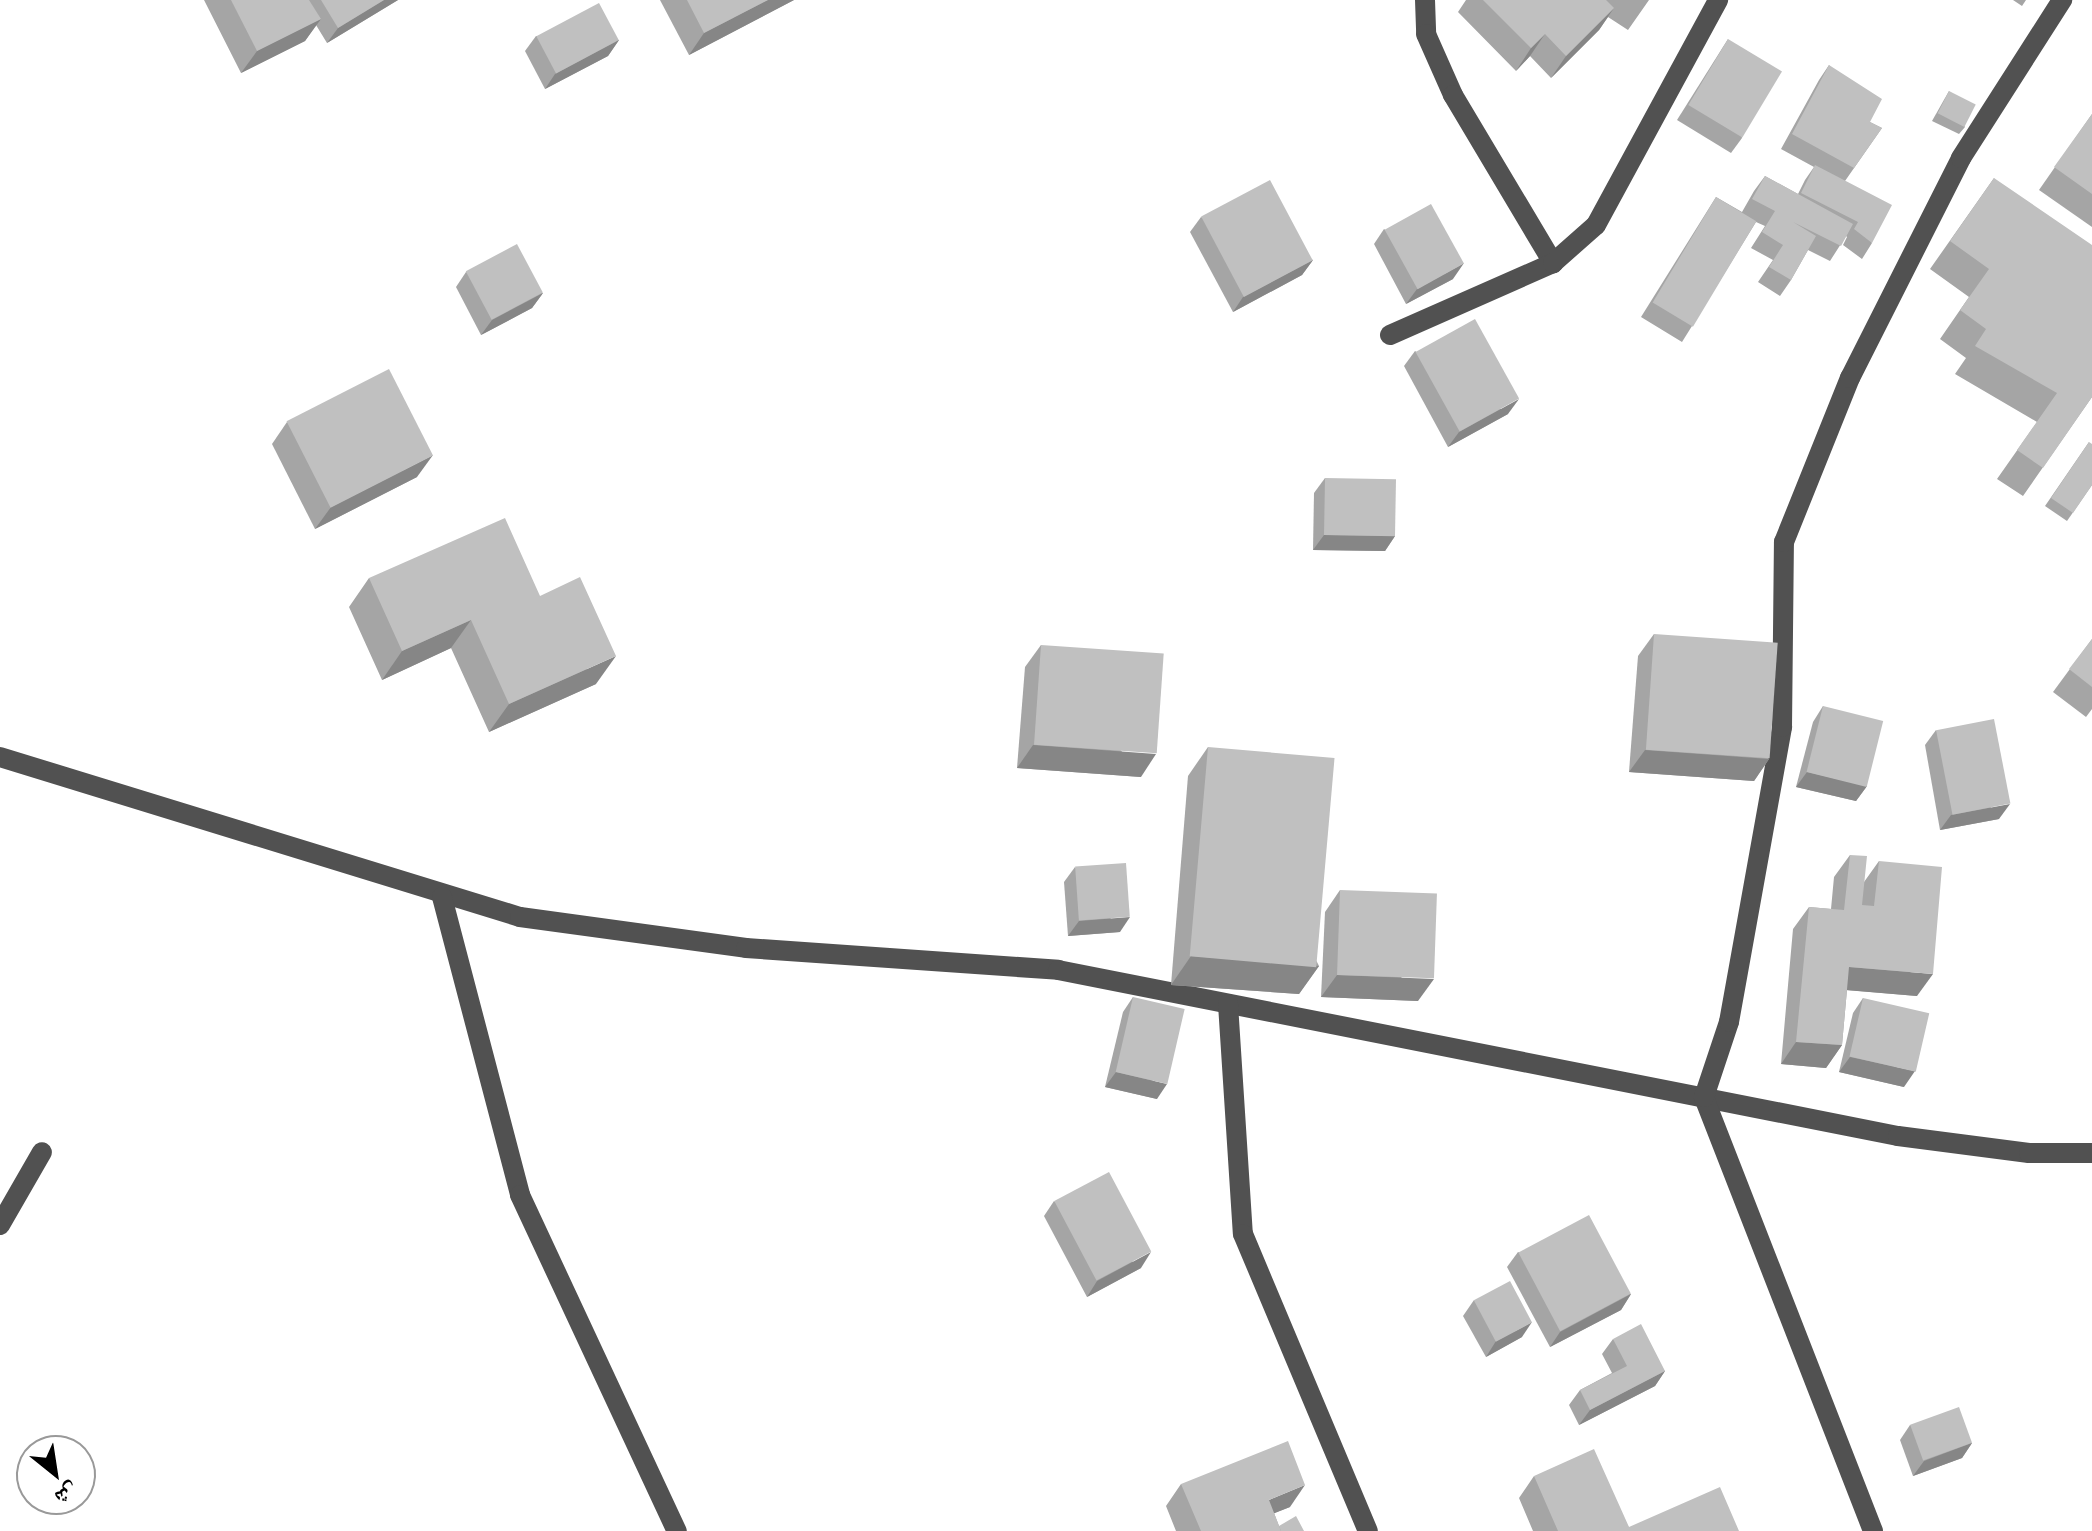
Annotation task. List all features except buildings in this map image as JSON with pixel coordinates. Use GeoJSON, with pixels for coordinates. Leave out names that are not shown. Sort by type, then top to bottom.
{"type":"FeatureCollection","features":[{"type":"Feature","properties":{"kind":"street"},"geometry":{"type":"LineString","coordinates":[[1425,0],[1426,34],[1453,95],[1553,263]]}},
{"type":"Feature","properties":{"kind":"street"},"geometry":{"type":"LineString","coordinates":[[1390,335],[1553,263],[1596,225],[1718,0]]}},
{"type":"Feature","properties":{"kind":"street"},"geometry":{"type":"LineString","coordinates":[[1873,1531],[1704,1097],[1729,1022],[1782,727],[1784,542],[1850,378],[1961,158],[2062,0]]}},
{"type":"Feature","properties":{"kind":"street"},"geometry":{"type":"LineString","coordinates":[[0,757],[442,897],[520,917],[746,948],[1058,970],[1898,1136],[2092,1153]]}},
{"type":"Feature","properties":{"kind":"street"},"geometry":{"type":"LineString","coordinates":[[442,897],[520,1195],[677,1531]]}},
{"type":"Feature","properties":{"kind":"street"},"geometry":{"type":"LineString","coordinates":[[1228,1004],[1243,1234],[1368,1531]]}},
{"type":"Feature","properties":{"kind":"street"},"geometry":{"type":"LineString","coordinates":[[0,1225],[42,1152]]}}]}
